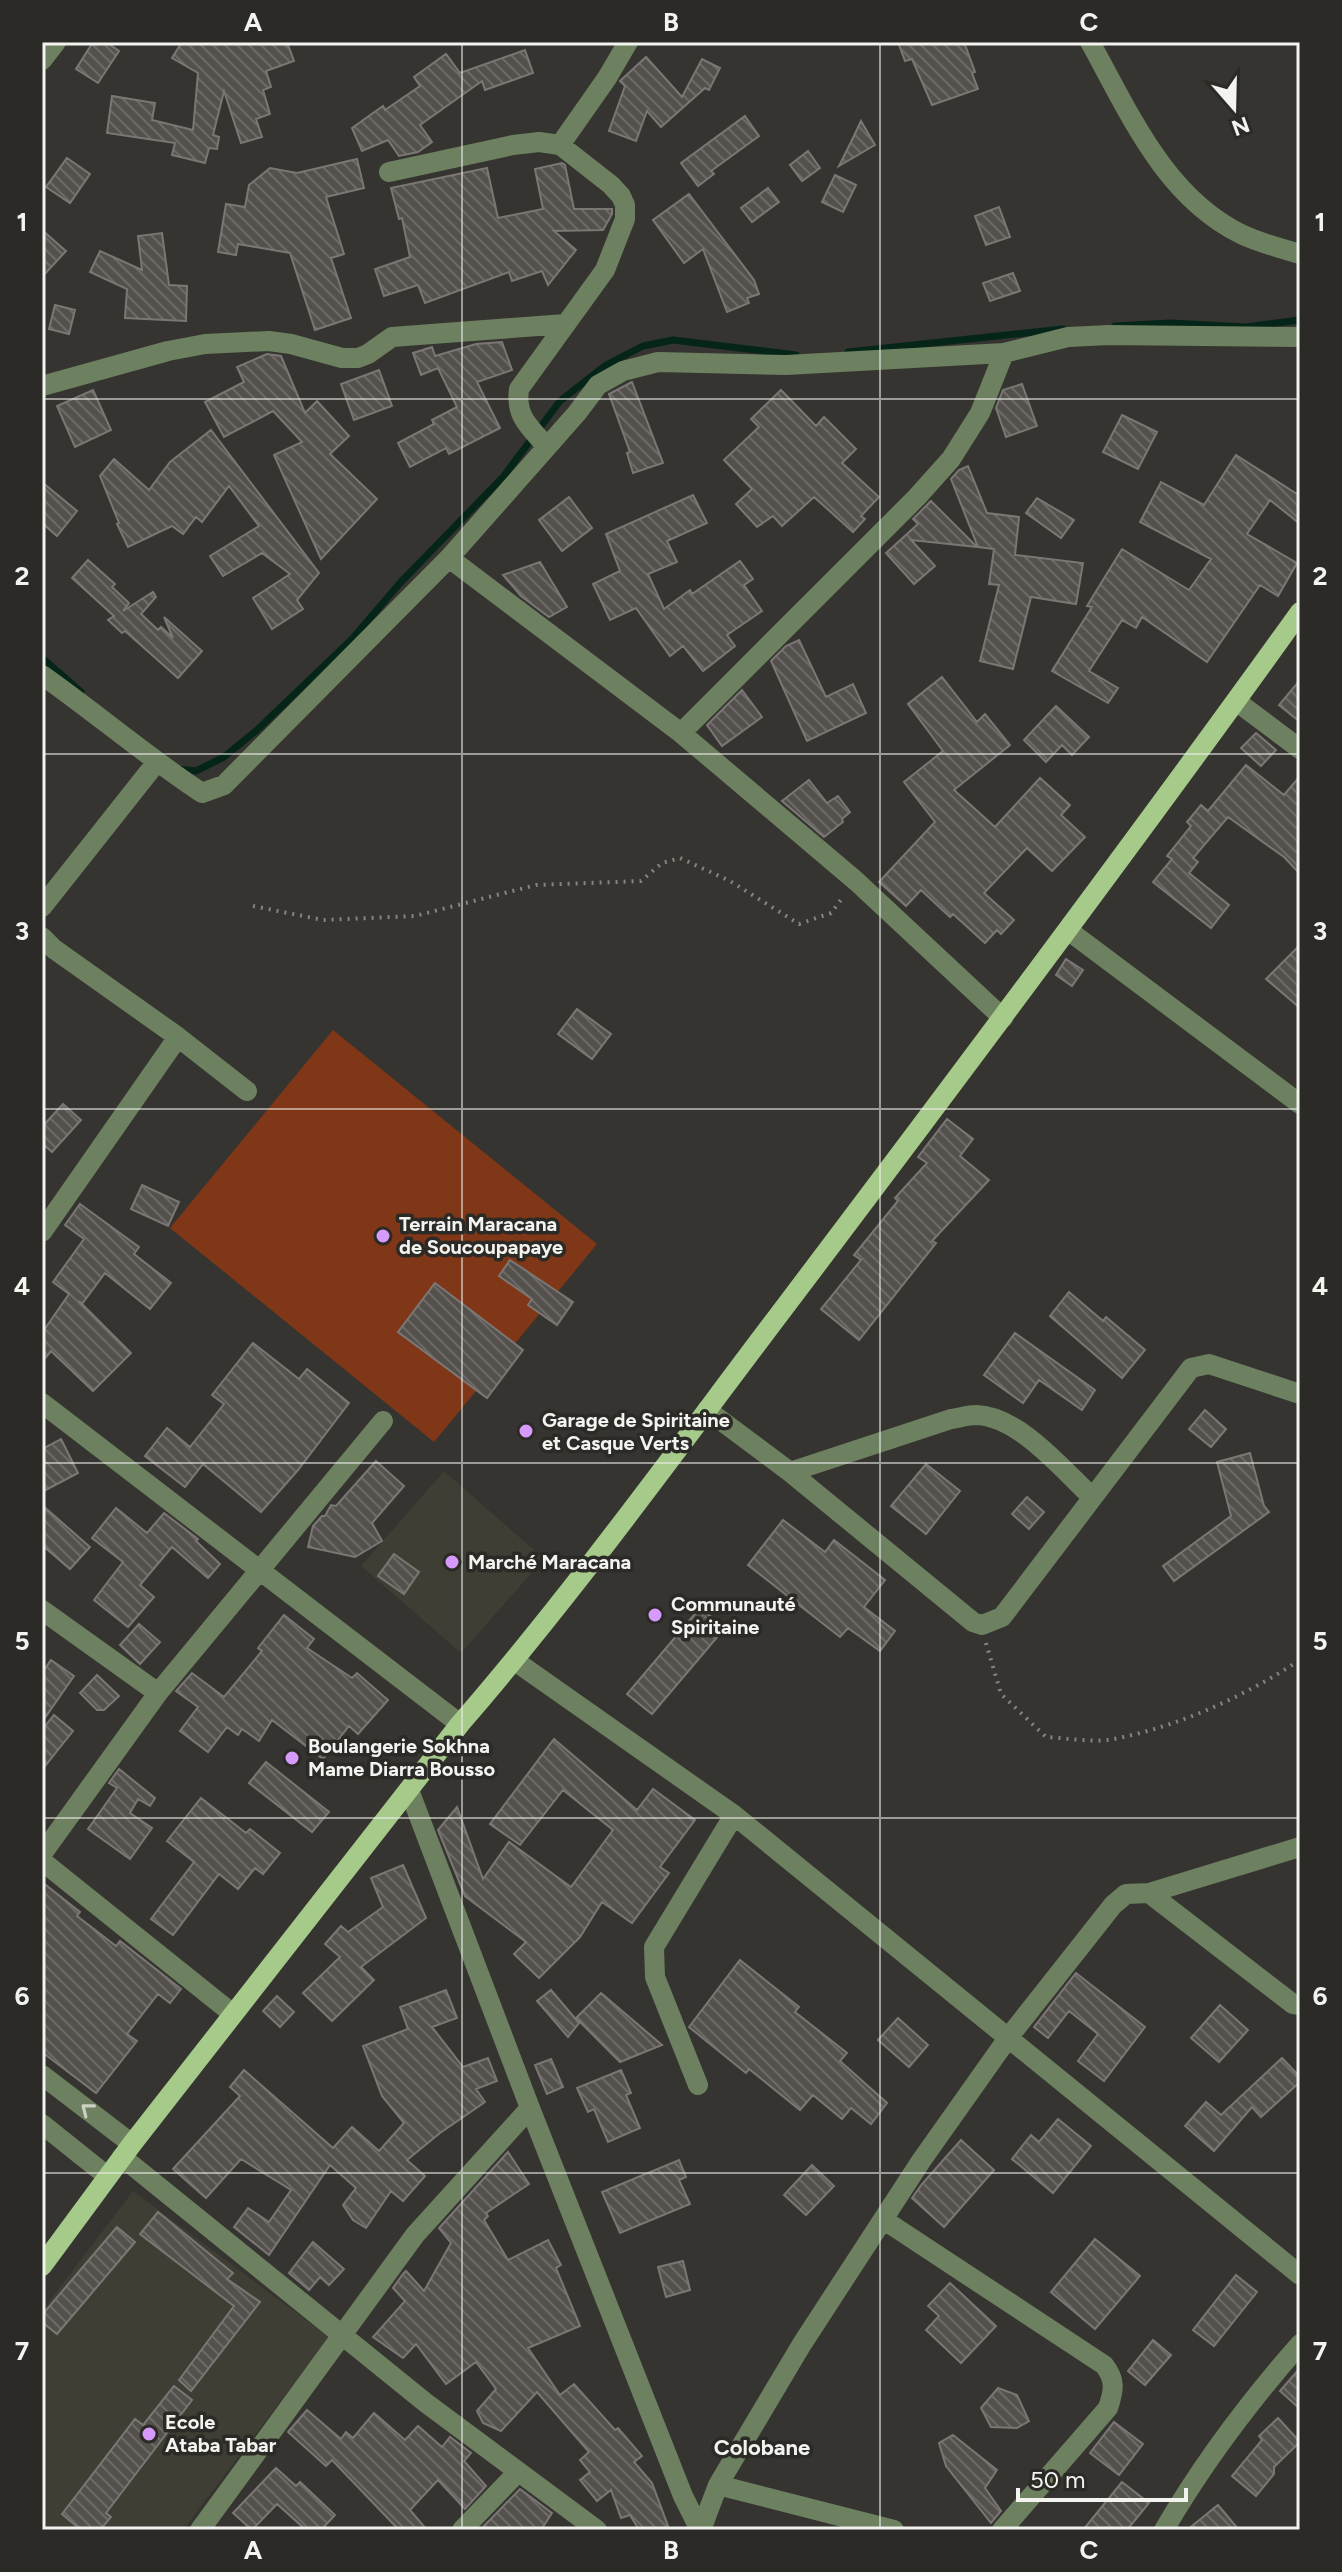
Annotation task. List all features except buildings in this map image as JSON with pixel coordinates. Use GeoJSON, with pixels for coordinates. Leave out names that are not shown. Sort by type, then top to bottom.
{"type":"FeatureCollection","features":[{"type":"Feature","properties":{"kind":"main road"},"geometry":{"type":"LineString","coordinates":[[42,2266],[127,2150],[460,1724],[515,1661],[707,1410],[1069,931],[1300,612]]}},
{"type":"Feature","properties":{"kind":"street"},"geometry":{"type":"LineString","coordinates":[[42,60],[56,42]]}},
{"type":"Feature","properties":{"kind":"street"},"geometry":{"type":"LineString","coordinates":[[560,145],[628,42]]}},
{"type":"Feature","properties":{"kind":"street"},"geometry":{"type":"LineString","coordinates":[[1090,42],[1137,128],[1166,172],[1203,210],[1241,234],[1300,254]]}},
{"type":"Feature","properties":{"kind":"street"},"geometry":{"type":"LineString","coordinates":[[389,172],[539,142],[560,145],[621,196],[625,219],[605,270],[519,389],[517,402],[521,415],[547,447]]}},
{"type":"Feature","properties":{"kind":"street"},"geometry":{"type":"LineString","coordinates":[[42,386],[168,351],[205,344],[269,341],[342,358],[358,358],[392,337],[565,324]]}},
{"type":"Feature","properties":{"kind":"street"},"geometry":{"type":"LineString","coordinates":[[42,675],[98,715],[156,763],[202,793],[224,785],[449,558],[598,385],[623,371],[658,362],[786,365],[1004,353],[1068,337],[1300,337]]}},
{"type":"Feature","properties":{"kind":"street"},"geometry":{"type":"LineString","coordinates":[[681,733],[951,459],[980,413],[1004,353]]}},
{"type":"Feature","properties":{"kind":"street"},"geometry":{"type":"LineString","coordinates":[[449,558],[681,733],[856,881],[1003,1018]]}},
{"type":"Feature","properties":{"kind":"street"},"geometry":{"type":"LineString","coordinates":[[1236,701],[1300,749]]}},
{"type":"Feature","properties":{"kind":"street"},"geometry":{"type":"LineString","coordinates":[[42,907],[156,763]]}},
{"type":"Feature","properties":{"kind":"street"},"geometry":{"type":"LineString","coordinates":[[1069,931],[1300,1104]]}},
{"type":"Feature","properties":{"kind":"street"},"geometry":{"type":"LineString","coordinates":[[42,937],[247,1091]]}},
{"type":"Feature","properties":{"kind":"street"},"geometry":{"type":"LineString","coordinates":[[42,1232],[178,1037]]}},
{"type":"Feature","properties":{"kind":"street"},"geometry":{"type":"LineString","coordinates":[[707,1410],[790,1472],[973,1622],[982,1625],[1002,1617],[1191,1368],[1209,1364],[1300,1394]]}},
{"type":"Feature","properties":{"kind":"street"},"geometry":{"type":"LineString","coordinates":[[42,1403],[460,1724]]}},
{"type":"Feature","properties":{"kind":"street"},"geometry":{"type":"LineString","coordinates":[[790,1472],[951,1419],[977,1415],[1019,1430],[1092,1497]]}},
{"type":"Feature","properties":{"kind":"street"},"geometry":{"type":"LineString","coordinates":[[42,1854],[158,1693],[383,1421]]}},
{"type":"Feature","properties":{"kind":"street"},"geometry":{"type":"LineString","coordinates":[[42,1610],[158,1693]]}},
{"type":"Feature","properties":{"kind":"street"},"geometry":{"type":"LineString","coordinates":[[515,1661],[734,1815],[1300,2275]]}},
{"type":"Feature","properties":{"kind":"street"},"geometry":{"type":"LineString","coordinates":[[409,1790],[530,2108],[683,2496],[700,2530]]}},
{"type":"Feature","properties":{"kind":"street"},"geometry":{"type":"LineString","coordinates":[[698,2085],[655,1977],[654,1947],[734,1815]]}},
{"type":"Feature","properties":{"kind":"street"},"geometry":{"type":"LineString","coordinates":[[700,2530],[718,2485],[802,2344],[921,2161],[1008,2038],[1113,1905],[1126,1894],[1149,1893],[1300,1847]]}},
{"type":"Feature","properties":{"kind":"street"},"geometry":{"type":"LineString","coordinates":[[42,1861],[233,2014]]}},
{"type":"Feature","properties":{"kind":"street"},"geometry":{"type":"LineString","coordinates":[[1149,1893],[1293,2004],[1300,2005]]}},
{"type":"Feature","properties":{"kind":"street"},"geometry":{"type":"LineString","coordinates":[[42,2075],[426,2403],[597,2530]]}},
{"type":"Feature","properties":{"kind":"street"},"geometry":{"type":"LineString","coordinates":[[200,2530],[415,2235],[530,2108]]}},
{"type":"Feature","properties":{"kind":"street"},"geometry":{"type":"LineString","coordinates":[[42,2124],[107,2176]]}},
{"type":"Feature","properties":{"kind":"street"},"geometry":{"type":"LineString","coordinates":[[884,2220],[1104,2365],[1113,2376],[1114,2390],[1108,2408],[1002,2530]]}},
{"type":"Feature","properties":{"kind":"street"},"geometry":{"type":"LineString","coordinates":[[1164,2530],[1194,2479],[1300,2344]]}},
{"type":"Feature","properties":{"kind":"street"},"geometry":{"type":"LineString","coordinates":[[462,2530],[517,2473]]}},
{"type":"Feature","properties":{"kind":"street"},"geometry":{"type":"LineString","coordinates":[[718,2485],[894,2530]]}},
{"type":"Feature","properties":{"kind":"path"},"geometry":{"type":"LineString","coordinates":[[253,906],[323,920],[415,916],[536,885],[641,881],[662,863],[680,858],[730,881],[799,924],[831,913],[856,881]]}},
{"type":"Feature","properties":{"kind":"path"},"geometry":{"type":"LineString","coordinates":[[982,1625],[1001,1694],[1046,1737],[1111,1740],[1196,1715],[1266,1683],[1300,1660]]}},
{"type":"Feature","properties":{"kind":"shaded area","name":"Terrain Maracana de Soucoupapaye"},"geometry":{"type":"Polygon","coordinates":[[[333,1030],[597,1244],[434,1442],[170,1228],[333,1030]]]}},
{"type":"Feature","properties":{"kind":"shaded area","name":"Marché Maracana"},"geometry":{"type":"Polygon","coordinates":[[[444,1471],[544,1559],[461,1653],[361,1566],[444,1471]]]}},
{"type":"Feature","properties":{"kind":"shaded area","name":"Ecole Ataba Tabar"},"geometry":{"type":"Polygon","coordinates":[[[133,2191],[329,2337],[183,2530],[42,2530],[42,2311],[133,2191]]]}},
{"type":"Feature","properties":{"kind":"waterway"},"geometry":{"type":"LineString","coordinates":[[1115,326],[1170,323],[1246,327],[1300,320]]}},
{"type":"Feature","properties":{"kind":"waterway"},"geometry":{"type":"LineString","coordinates":[[848,352],[1063,329]]}},
{"type":"Feature","properties":{"kind":"waterway"},"geometry":{"type":"LineString","coordinates":[[177,769],[196,771],[224,757],[257,730],[352,639],[400,583],[503,477],[560,401],[606,365],[643,346],[673,340],[796,355]]}},
{"type":"Feature","properties":{"kind":"waterway"},"geometry":{"type":"LineString","coordinates":[[42,658],[81,692]]}},
{"type":"Feature","properties":{"kind":"place","name":"Terrain Maracana de Soucoupapaye"},"geometry":{"type":"Point","coordinates":[383,1236]}},
{"type":"Feature","properties":{"kind":"place","name":"Garage de Spiritaine et Casque Verts"},"geometry":{"type":"Point","coordinates":[526,1431]}},
{"type":"Feature","properties":{"kind":"place","name":"Marché Maracana"},"geometry":{"type":"Point","coordinates":[452,1562]}},
{"type":"Feature","properties":{"kind":"place","name":"Communauté Spiritaine"},"geometry":{"type":"Point","coordinates":[655,1615]}},
{"type":"Feature","properties":{"kind":"place","name":"Boulangerie Sokhna Mame Diarra Bousso"},"geometry":{"type":"Point","coordinates":[292,1758]}},
{"type":"Feature","properties":{"kind":"place","name":"Ecole Ataba Tabar"},"geometry":{"type":"Point","coordinates":[149,2434]}},
{"type":"Feature","properties":{"kind":"district","name":"Colobane"},"geometry":{"type":"Point","coordinates":[762,2447]}}]}
